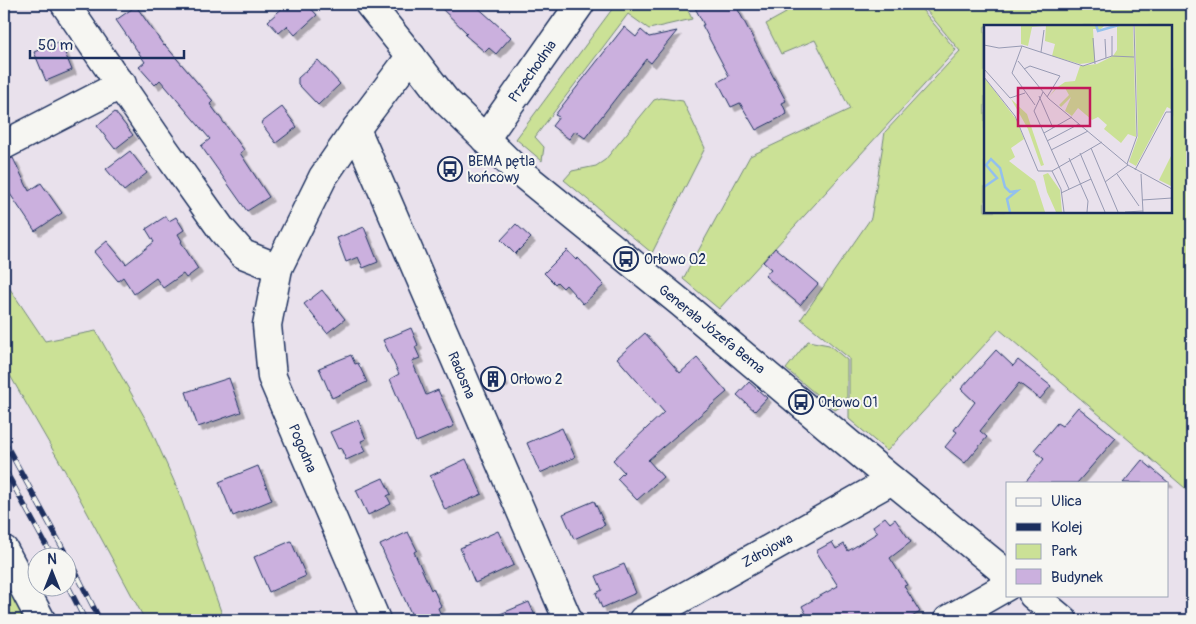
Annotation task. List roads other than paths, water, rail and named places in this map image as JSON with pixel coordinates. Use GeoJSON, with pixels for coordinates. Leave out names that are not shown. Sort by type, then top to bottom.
{"type":"FeatureCollection","features":[{"type":"Feature","properties":{"kind":"street"},"geometry":{"type":"LineString","coordinates":[[65,4],[122,84],[164,150],[222,230],[244,254],[278,268]]}},
{"type":"Feature","properties":{"kind":"street","name":"Generała Józefa Bema"},"geometry":{"type":"LineString","coordinates":[[369,4],[445,100],[515,168],[682,303],[1006,573]]}},
{"type":"Feature","properties":{"kind":"street","name":"Przechodnia"},"geometry":{"type":"LineString","coordinates":[[484,139],[580,4]]}},
{"type":"Feature","properties":{"kind":"street","name":"Pogodna"},"geometry":{"type":"LineString","coordinates":[[376,620],[272,377],[267,325],[278,268],[323,177],[356,129],[411,56]]}},
{"type":"Feature","properties":{"kind":"street"},"geometry":{"type":"LineString","coordinates":[[4,145],[122,84]]}},
{"type":"Feature","properties":{"kind":"street","name":"Radosna"},"geometry":{"type":"LineString","coordinates":[[356,129],[568,620]]}},
{"type":"Feature","properties":{"kind":"street","name":"Zdrojowa"},"geometry":{"type":"LineString","coordinates":[[642,620],[892,480]]}},
{"type":"Feature","properties":{"kind":"street"},"geometry":{"type":"LineString","coordinates":[[4,550],[40,620]]}},
{"type":"Feature","properties":{"kind":"street"},"geometry":{"type":"LineString","coordinates":[[948,620],[1006,587]]}},
{"type":"Feature","properties":{"kind":"street"},"geometry":{"type":"LineString","coordinates":[[1034,596],[1063,620]]}},
{"type":"Feature","properties":{"kind":"railway"},"geometry":{"type":"LineString","coordinates":[[4,441],[62,546]]}},
{"type":"Feature","properties":{"kind":"railway"},"geometry":{"type":"LineString","coordinates":[[4,468],[47,546]]}},
{"type":"Feature","properties":{"kind":"railway"},"geometry":{"type":"LineString","coordinates":[[78,577],[100,620]]}},
{"type":"Feature","properties":{"kind":"railway"},"geometry":{"type":"LineString","coordinates":[[73,596],[85,620]]}},
{"type":"Feature","properties":{"kind":"place","name":"BEMA pętla końcowy"},"geometry":{"type":"Point","coordinates":[450,169]}},
{"type":"Feature","properties":{"kind":"place","name":"Orłowo 02"},"geometry":{"type":"Point","coordinates":[626,259]}},
{"type":"Feature","properties":{"kind":"place","name":"Orłowo 2"},"geometry":{"type":"Point","coordinates":[493,379]}},
{"type":"Feature","properties":{"kind":"place","name":"Orłowo 01"},"geometry":{"type":"Point","coordinates":[801,402]}}]}
